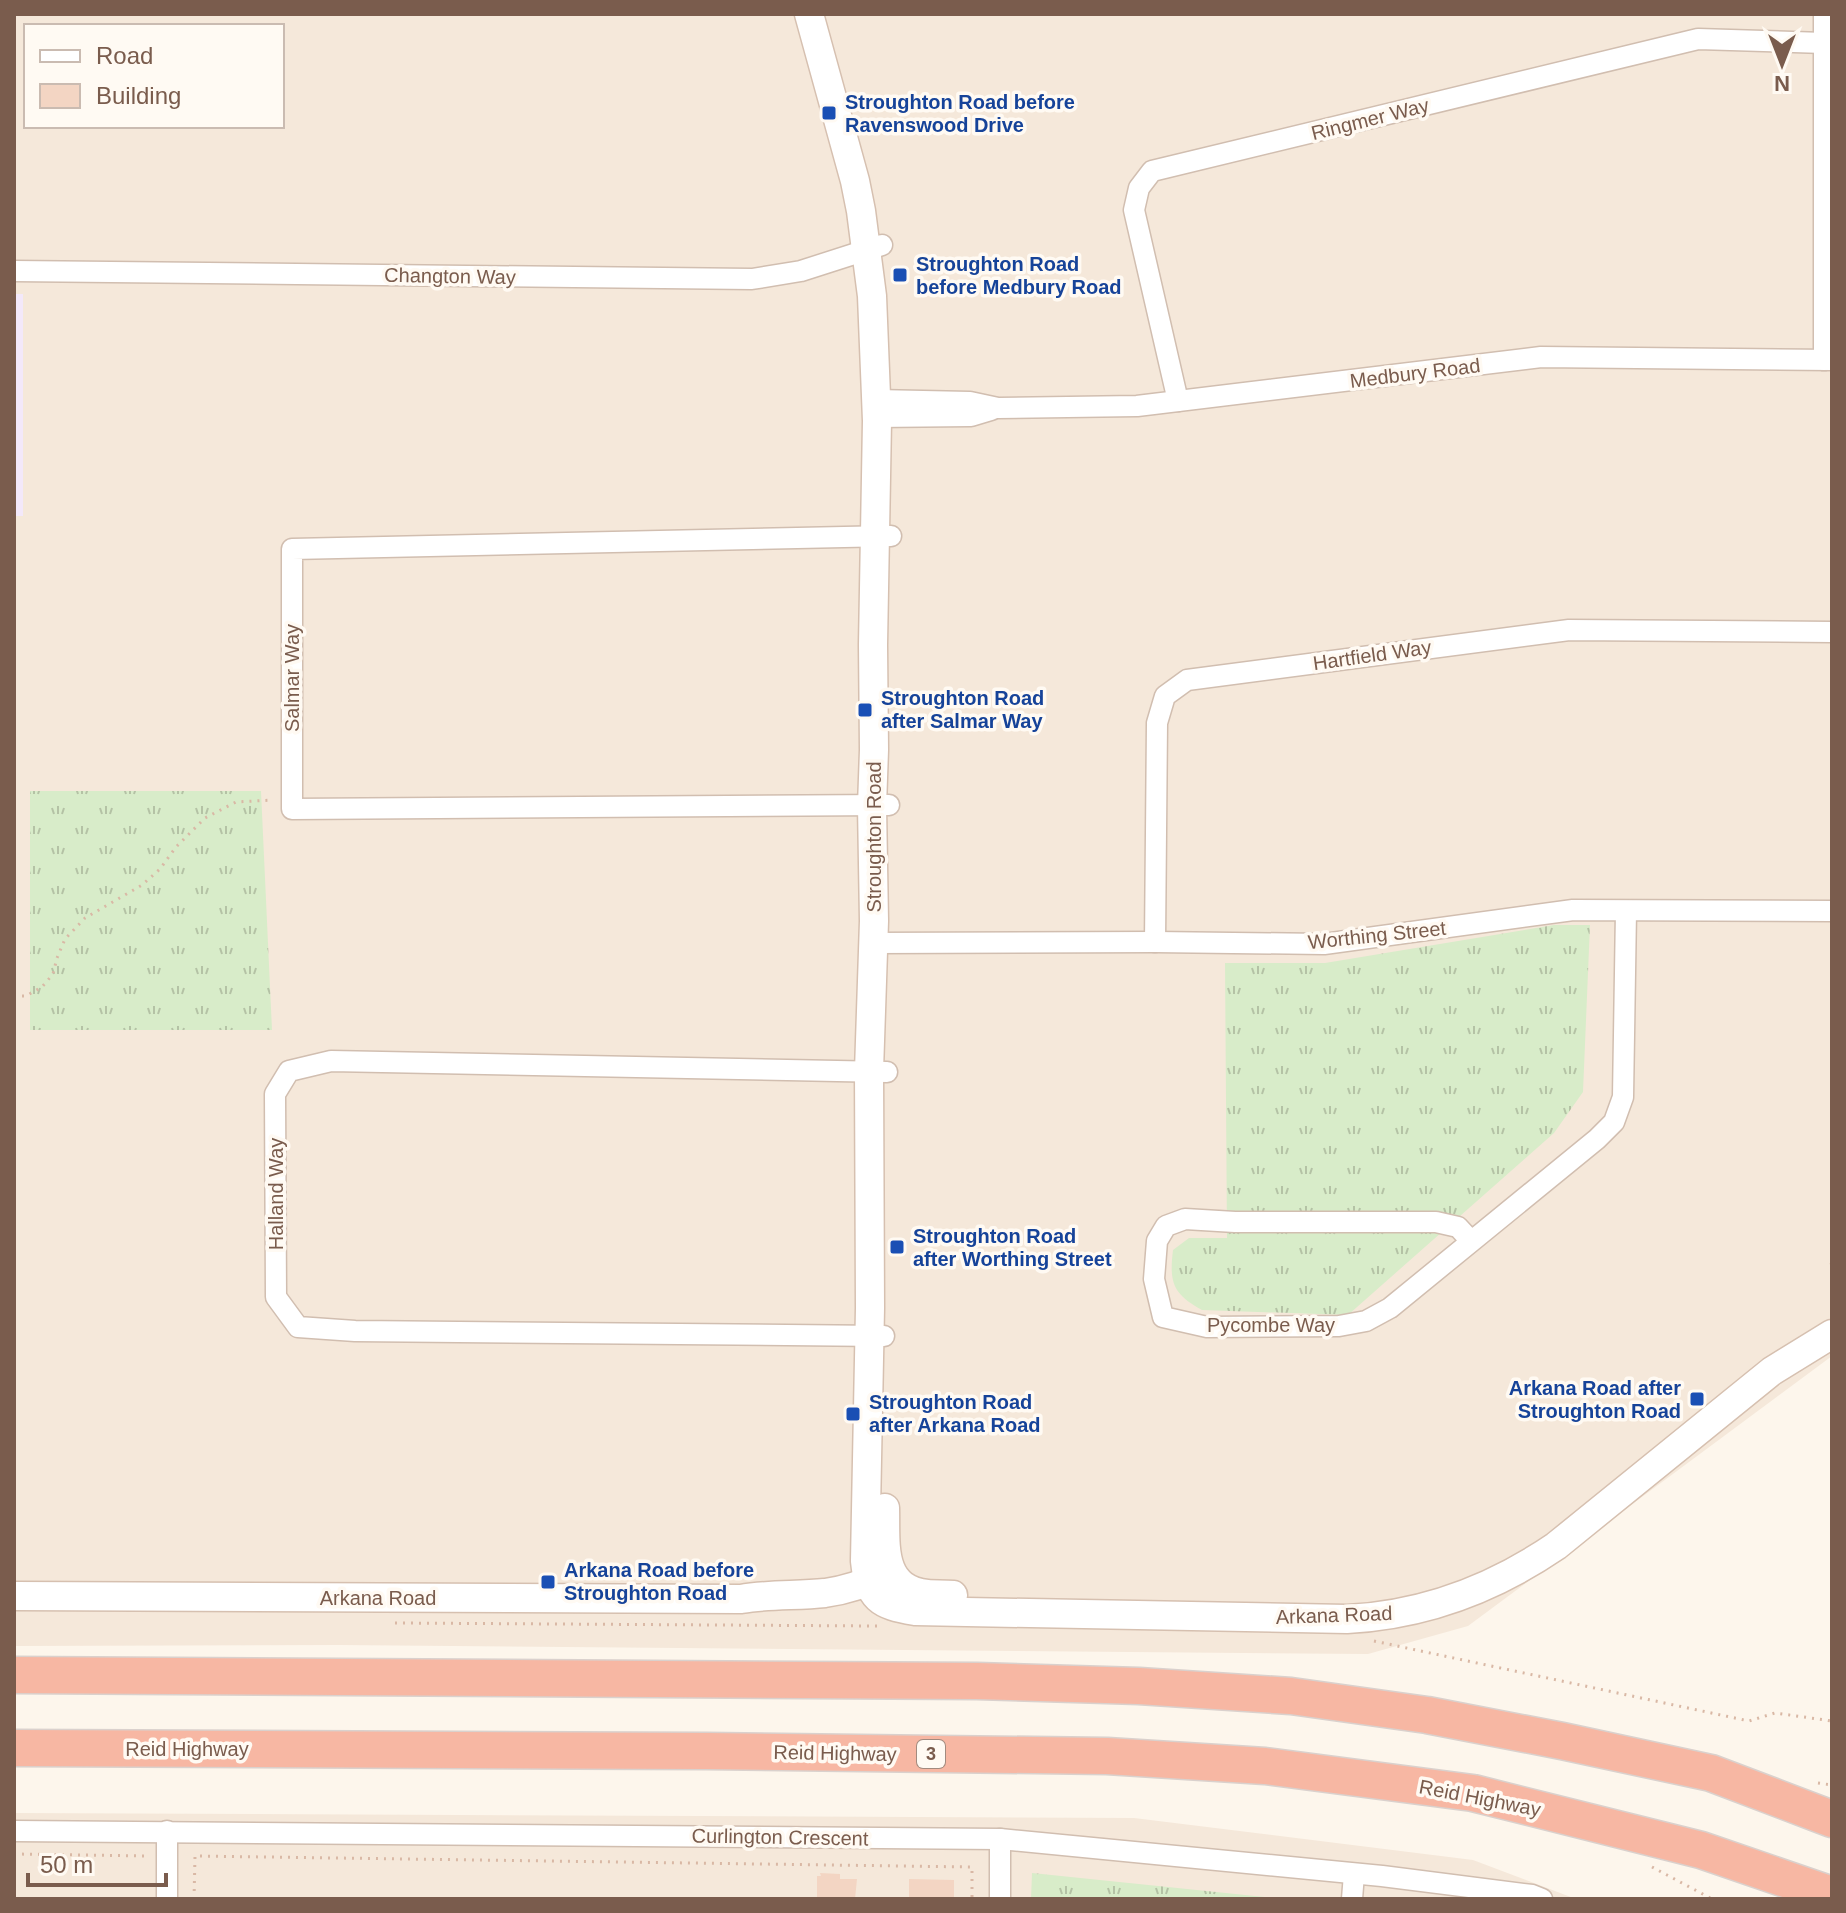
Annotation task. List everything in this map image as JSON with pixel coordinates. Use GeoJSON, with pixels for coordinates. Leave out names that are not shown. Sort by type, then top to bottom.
{"type":"FeatureCollection","features":[{"type":"Feature","properties":{"kind":"highway"},"geometry":{"type":"LineString","coordinates":[[14,1675],[977,1681],[1139,1686],[1291,1696],[1427,1715],[1711,1773],[1832,1819]]}},
{"type":"Feature","properties":{"kind":"highway","name":"Reid Highway"},"geometry":{"type":"LineString","coordinates":[[14,1748],[1107,1756],[1265,1766],[1473,1793],[1701,1850],[1832,1895]]}},
{"type":"Feature","properties":{"kind":"street","name":"Stroughton Road"},"geometry":{"type":"LineString","coordinates":[[809,14],[874,248],[890,325],[884,408],[880,805],[882,943],[878,1071],[877,1336],[885,1593]]}},
{"type":"Feature","properties":{"kind":"street","name":"Stroughton Road"},"geometry":{"type":"LineString","coordinates":[[829,14],[873,194],[874,248]]}},
{"type":"Feature","properties":{"kind":"street"},"geometry":{"type":"LineString","coordinates":[[1824,14],[1828,360]]}},
{"type":"Feature","properties":{"kind":"street","name":"Ringmer Way"},"geometry":{"type":"LineString","coordinates":[[1178,401],[1134,210],[1139,188],[1152,171],[1698,39],[1824,43]]}},
{"type":"Feature","properties":{"kind":"street","name":"Changton Way"},"geometry":{"type":"LineString","coordinates":[[14,271],[752,279],[801,271],[874,248]]}},
{"type":"Feature","properties":{"kind":"street","name":"Medbury Road"},"geometry":{"type":"LineString","coordinates":[[884,408],[970,402],[998,408],[1137,406],[1541,357],[1828,360]]}},
{"type":"Feature","properties":{"kind":"street","name":"Salmar Way"},"geometry":{"type":"LineString","coordinates":[[292,799],[292,549],[883,536]]}},
{"type":"Feature","properties":{"kind":"street","name":"Hartfield Way"},"geometry":{"type":"LineString","coordinates":[[1155,942],[1157,723],[1165,696],[1187,680],[1569,630],[1832,632]]}},
{"type":"Feature","properties":{"kind":"street"},"geometry":{"type":"LineString","coordinates":[[292,799],[292,809],[880,805]]}},
{"type":"Feature","properties":{"kind":"street","name":"Worthing Street"},"geometry":{"type":"LineString","coordinates":[[882,943],[1324,944],[1573,910],[1832,911]]}},
{"type":"Feature","properties":{"kind":"street","name":"Pycombe Way"},"geometry":{"type":"LineString","coordinates":[[1471,1241],[1458,1227],[1436,1222],[1185,1219],[1166,1226],[1157,1241],[1154,1279],[1163,1317],[1207,1327],[1339,1326],[1366,1321],[1390,1308],[1597,1139],[1614,1122],[1623,1097],[1626,911]]}},
{"type":"Feature","properties":{"kind":"street","name":"Halland Way"},"geometry":{"type":"LineString","coordinates":[[877,1336],[355,1331],[298,1327],[276,1297],[275,1094],[289,1071],[331,1061],[878,1071]]}},
{"type":"Feature","properties":{"kind":"street","name":"Arkana Road"},"geometry":{"type":"LineString","coordinates":[[14,1596],[741,1599],[762,1606],[838,1604],[909,1589],[925,1594],[1371,1601],[1458,1581],[1505,1558],[1546,1530],[1756,1364],[1794,1337],[1832,1316]]}},
{"type":"Feature","properties":{"kind":"street","name":"Arkana Road"},"geometry":{"type":"LineString","coordinates":[[885,1593],[931,1611],[1347,1619],[1392,1614],[1454,1599],[1508,1575],[1556,1546],[1772,1371],[1832,1334]]}},
{"type":"Feature","properties":{"kind":"street","name":"Curlington Crescent"},"geometry":{"type":"LineString","coordinates":[[14,1831],[1000,1839],[1354,1874],[1517,1893],[1542,1899]]}},
{"type":"Feature","properties":{"kind":"street"},"geometry":{"type":"LineString","coordinates":[[167,1831],[167,1899]]}},
{"type":"Feature","properties":{"kind":"street"},"geometry":{"type":"LineString","coordinates":[[1000,1839],[1000,1899]]}},
{"type":"Feature","properties":{"kind":"street"},"geometry":{"type":"LineString","coordinates":[[1352,1899],[1354,1874]]}},
{"type":"Feature","properties":{"kind":"path"},"geometry":{"type":"LineString","coordinates":[[14,996],[26,996],[42,987],[53,974],[65,939],[85,918],[142,885],[205,818],[236,802],[292,799]]}},
{"type":"Feature","properties":{"kind":"path"},"geometry":{"type":"LineString","coordinates":[[394,1623],[885,1593]]}},
{"type":"Feature","properties":{"kind":"path"},"geometry":{"type":"LineString","coordinates":[[1371,1640],[1749,1721],[1775,1713],[1832,1721]]}},
{"type":"Feature","properties":{"kind":"path"},"geometry":{"type":"LineString","coordinates":[[14,1854],[167,1856]]}},
{"type":"Feature","properties":{"kind":"path"},"geometry":{"type":"LineString","coordinates":[[194,1899],[195,1856],[972,1867],[972,1899]]}},
{"type":"Feature","properties":{"kind":"shaded area"},"geometry":{"type":"Polygon","coordinates":[[[14,14],[1832,14],[1832,1356],[1468,1626],[1368,1654],[339,1645],[14,1646],[14,14]]]}},
{"type":"Feature","properties":{"kind":"shaded area"},"geometry":{"type":"Polygon","coordinates":[[[14,294],[23,294],[23,516],[14,516],[14,294]]]}},
{"type":"Feature","properties":{"kind":"shaded area"},"geometry":{"type":"Polygon","coordinates":[[[14,1813],[1134,1818],[1473,1860],[1576,1899],[14,1899],[14,1813]]]}},
{"type":"Feature","properties":{"kind":"green space"},"geometry":{"type":"Polygon","coordinates":[[[30,791],[261,791],[272,1030],[30,1030],[30,791]]]}},
{"type":"Feature","properties":{"kind":"green space"},"geometry":{"type":"Polygon","coordinates":[[[1554,925],[1590,925],[1583,1092],[1554,1133],[1348,1315],[1202,1310],[1179,1293],[1173,1279],[1173,1250],[1189,1238],[1227,1238],[1225,963],[1325,963],[1554,925]]]}},
{"type":"Feature","properties":{"kind":"green space"},"geometry":{"type":"Polygon","coordinates":[[[1032,1873],[1283,1899],[1031,1899],[1032,1873]]]}},
{"type":"Feature","properties":{"kind":"building"},"geometry":{"type":"Polygon","coordinates":[[[820,1873],[840,1874],[840,1879],[857,1879],[855,1899],[817,1899],[817,1876],[821,1876],[820,1873]]]}},
{"type":"Feature","properties":{"kind":"building"},"geometry":{"type":"Polygon","coordinates":[[[909,1879],[954,1880],[954,1899],[909,1899],[909,1879]]]}},
{"type":"Feature","properties":{"kind":"place","name":"Stroughton Road before Ravenswood Drive"},"geometry":{"type":"Point","coordinates":[829,113]}},
{"type":"Feature","properties":{"kind":"place","name":"Stroughton Road before Medbury Road"},"geometry":{"type":"Point","coordinates":[900,275]}},
{"type":"Feature","properties":{"kind":"place","name":"Stroughton Road after Salmar Way"},"geometry":{"type":"Point","coordinates":[865,710]}},
{"type":"Feature","properties":{"kind":"place","name":"Stroughton Road after Worthing Street"},"geometry":{"type":"Point","coordinates":[897,1247]}},
{"type":"Feature","properties":{"kind":"place","name":"Arkana Road after Stroughton Road"},"geometry":{"type":"Point","coordinates":[1697,1399]}},
{"type":"Feature","properties":{"kind":"place","name":"Stroughton Road after Arkana Road"},"geometry":{"type":"Point","coordinates":[853,1414]}},
{"type":"Feature","properties":{"kind":"place","name":"Arkana Road before Stroughton Road"},"geometry":{"type":"Point","coordinates":[548,1582]}}]}
